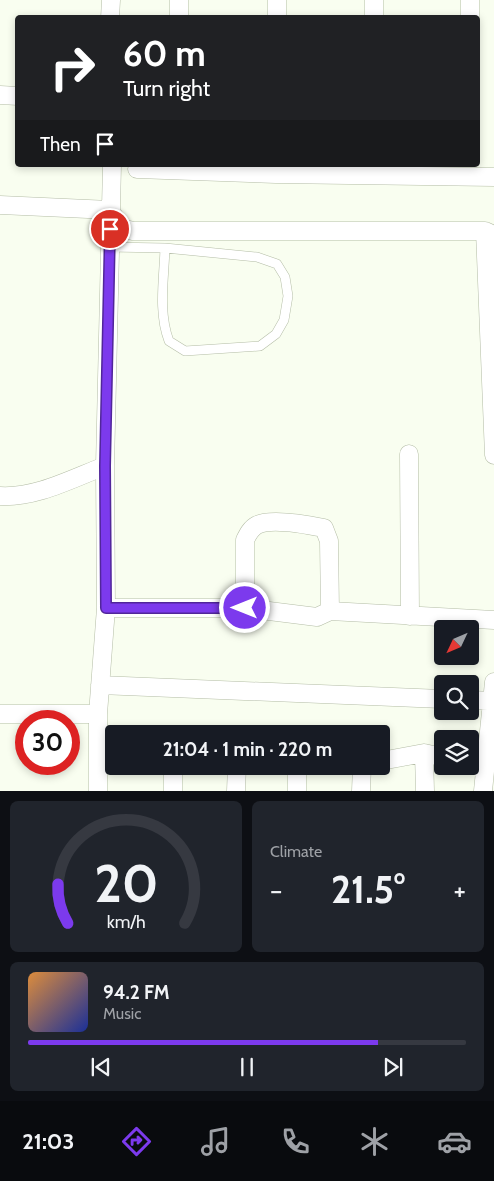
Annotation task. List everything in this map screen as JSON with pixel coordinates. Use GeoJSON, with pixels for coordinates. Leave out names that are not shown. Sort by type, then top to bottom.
{"type":"FeatureCollection","features":[{"type":"Feature","properties":{"kind":"street"},"geometry":{"type":"LineString","coordinates":[[110,15],[111,0]]}},
{"type":"Feature","properties":{"kind":"street"},"geometry":{"type":"LineString","coordinates":[[179,0],[179,15]]}},
{"type":"Feature","properties":{"kind":"street"},"geometry":{"type":"LineString","coordinates":[[277,0],[277,15]]}},
{"type":"Feature","properties":{"kind":"street"},"geometry":{"type":"LineString","coordinates":[[374,0],[374,15]]}},
{"type":"Feature","properties":{"kind":"street"},"geometry":{"type":"LineString","coordinates":[[470,0],[470,15]]}},
{"type":"Feature","properties":{"kind":"street"},"geometry":{"type":"LineString","coordinates":[[0,95],[15,96]]}},
{"type":"Feature","properties":{"kind":"street"},"geometry":{"type":"LineString","coordinates":[[105,751],[98,714],[106,608],[105,466],[112,167]]}},
{"type":"Feature","properties":{"kind":"street"},"geometry":{"type":"LineString","coordinates":[[137,169],[469,171],[494,177]]}},
{"type":"Feature","properties":{"kind":"street"},"geometry":{"type":"LineString","coordinates":[[0,205],[110,210]]}},
{"type":"Feature","properties":{"kind":"street"},"geometry":{"type":"LineString","coordinates":[[110,210],[121,228],[133,231],[489,233],[494,455]]}},
{"type":"Feature","properties":{"kind":"street"},"geometry":{"type":"LineString","coordinates":[[409,454],[410,616]]}},
{"type":"Feature","properties":{"kind":"street"},"geometry":{"type":"LineString","coordinates":[[0,496],[15,497],[45,490],[105,466]]}},
{"type":"Feature","properties":{"kind":"street"},"geometry":{"type":"LineString","coordinates":[[245,608],[245,540],[250,531],[259,524],[270,522],[324,528],[329,541],[330,611]]}},
{"type":"Feature","properties":{"kind":"street"},"geometry":{"type":"LineString","coordinates":[[106,608],[245,608],[317,617],[330,611],[494,620]]}},
{"type":"Feature","properties":{"kind":"street"},"geometry":{"type":"LineString","coordinates":[[479,761],[492,701],[494,682]]}},
{"type":"Feature","properties":{"kind":"street"},"geometry":{"type":"LineString","coordinates":[[100,685],[434,699]]}},
{"type":"Feature","properties":{"kind":"street"},"geometry":{"type":"LineString","coordinates":[[479,700],[492,701]]}},
{"type":"Feature","properties":{"kind":"street"},"geometry":{"type":"LineString","coordinates":[[0,714],[98,714]]}},
{"type":"Feature","properties":{"kind":"street"},"geometry":{"type":"LineString","coordinates":[[390,759],[424,753],[434,755]]}},
{"type":"Feature","properties":{"kind":"street"},"geometry":{"type":"LineString","coordinates":[[424,753],[425,791]]}},
{"type":"Feature","properties":{"kind":"street"},"geometry":{"type":"LineString","coordinates":[[98,791],[105,760]]}},
{"type":"Feature","properties":{"kind":"street"},"geometry":{"type":"LineString","coordinates":[[479,771],[483,791]]}},
{"type":"Feature","properties":{"kind":"street"},"geometry":{"type":"LineString","coordinates":[[173,775],[174,791]]}},
{"type":"Feature","properties":{"kind":"street"},"geometry":{"type":"LineString","coordinates":[[236,791],[237,775]]}},
{"type":"Feature","properties":{"kind":"street"},"geometry":{"type":"LineString","coordinates":[[297,775],[297,791]]}},
{"type":"Feature","properties":{"kind":"street"},"geometry":{"type":"LineString","coordinates":[[362,775],[362,791]]}},
{"type":"Feature","properties":{"kind":"lane"},"geometry":{"type":"LineString","coordinates":[[109,247],[165,248],[257,257],[277,264],[285,277],[288,296],[284,320],[276,334],[260,346],[227,350],[185,351],[169,341],[164,328],[162,313],[165,248]]}},
{"type":"Feature","properties":{"kind":"route"},"geometry":{"type":"LineString","coordinates":[[110,229],[105,466],[106,608],[245,608]]}}]}
